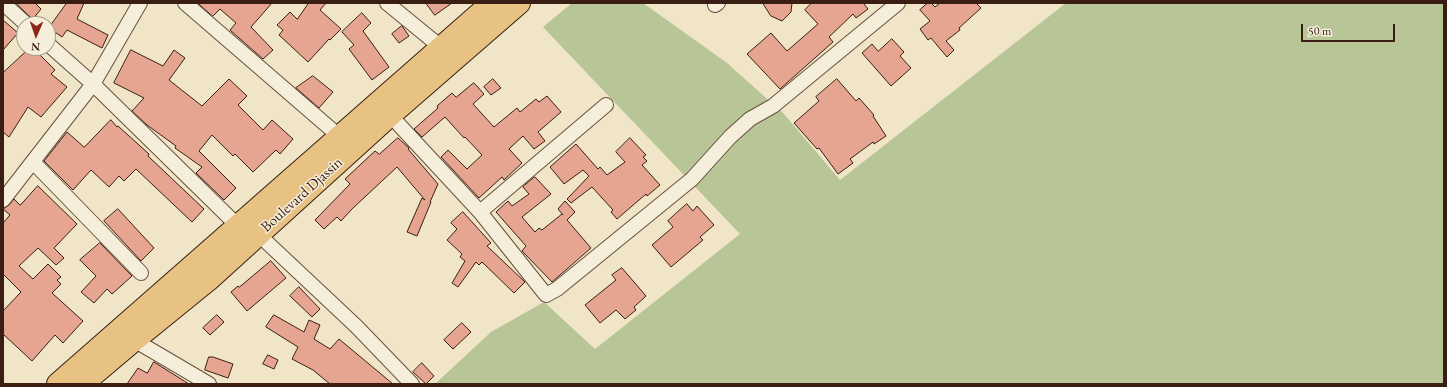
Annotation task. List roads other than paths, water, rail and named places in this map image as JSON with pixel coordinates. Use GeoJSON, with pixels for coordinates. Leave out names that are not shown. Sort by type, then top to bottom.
{"type":"FeatureCollection","features":[{"type":"Feature","properties":{"kind":"highway","name":"Boulevard Djassin"},"geometry":{"type":"LineString","coordinates":[[58,384],[492,3]]}},
{"type":"Feature","properties":{"kind":"highway","name":"Boulevard Djassin"},"geometry":{"type":"LineString","coordinates":[[82,384],[208,280],[390,115],[519,3]]}},
{"type":"Feature","properties":{"kind":"street"},"geometry":{"type":"LineString","coordinates":[[3,200],[93,84],[140,3]]}},
{"type":"Feature","properties":{"kind":"street"},"geometry":{"type":"LineString","coordinates":[[184,3],[339,136]]}},
{"type":"Feature","properties":{"kind":"street"},"geometry":{"type":"LineString","coordinates":[[387,3],[442,48]]}},
{"type":"Feature","properties":{"kind":"street"},"geometry":{"type":"LineString","coordinates":[[390,115],[480,212],[546,294],[557,289],[692,179],[730,137],[750,119],[773,106],[898,3]]}},
{"type":"Feature","properties":{"kind":"street"},"geometry":{"type":"LineString","coordinates":[[3,5],[16,16]]}},
{"type":"Feature","properties":{"kind":"street"},"geometry":{"type":"LineString","coordinates":[[56,51],[93,84],[238,226]]}},
{"type":"Feature","properties":{"kind":"street"},"geometry":{"type":"LineString","coordinates":[[480,212],[606,105]]}},
{"type":"Feature","properties":{"kind":"street"},"geometry":{"type":"LineString","coordinates":[[33,162],[141,273]]}},
{"type":"Feature","properties":{"kind":"street"},"geometry":{"type":"LineString","coordinates":[[258,234],[356,326],[412,384]]}},
{"type":"Feature","properties":{"kind":"street"},"geometry":{"type":"LineString","coordinates":[[134,340],[209,384]]}}]}
